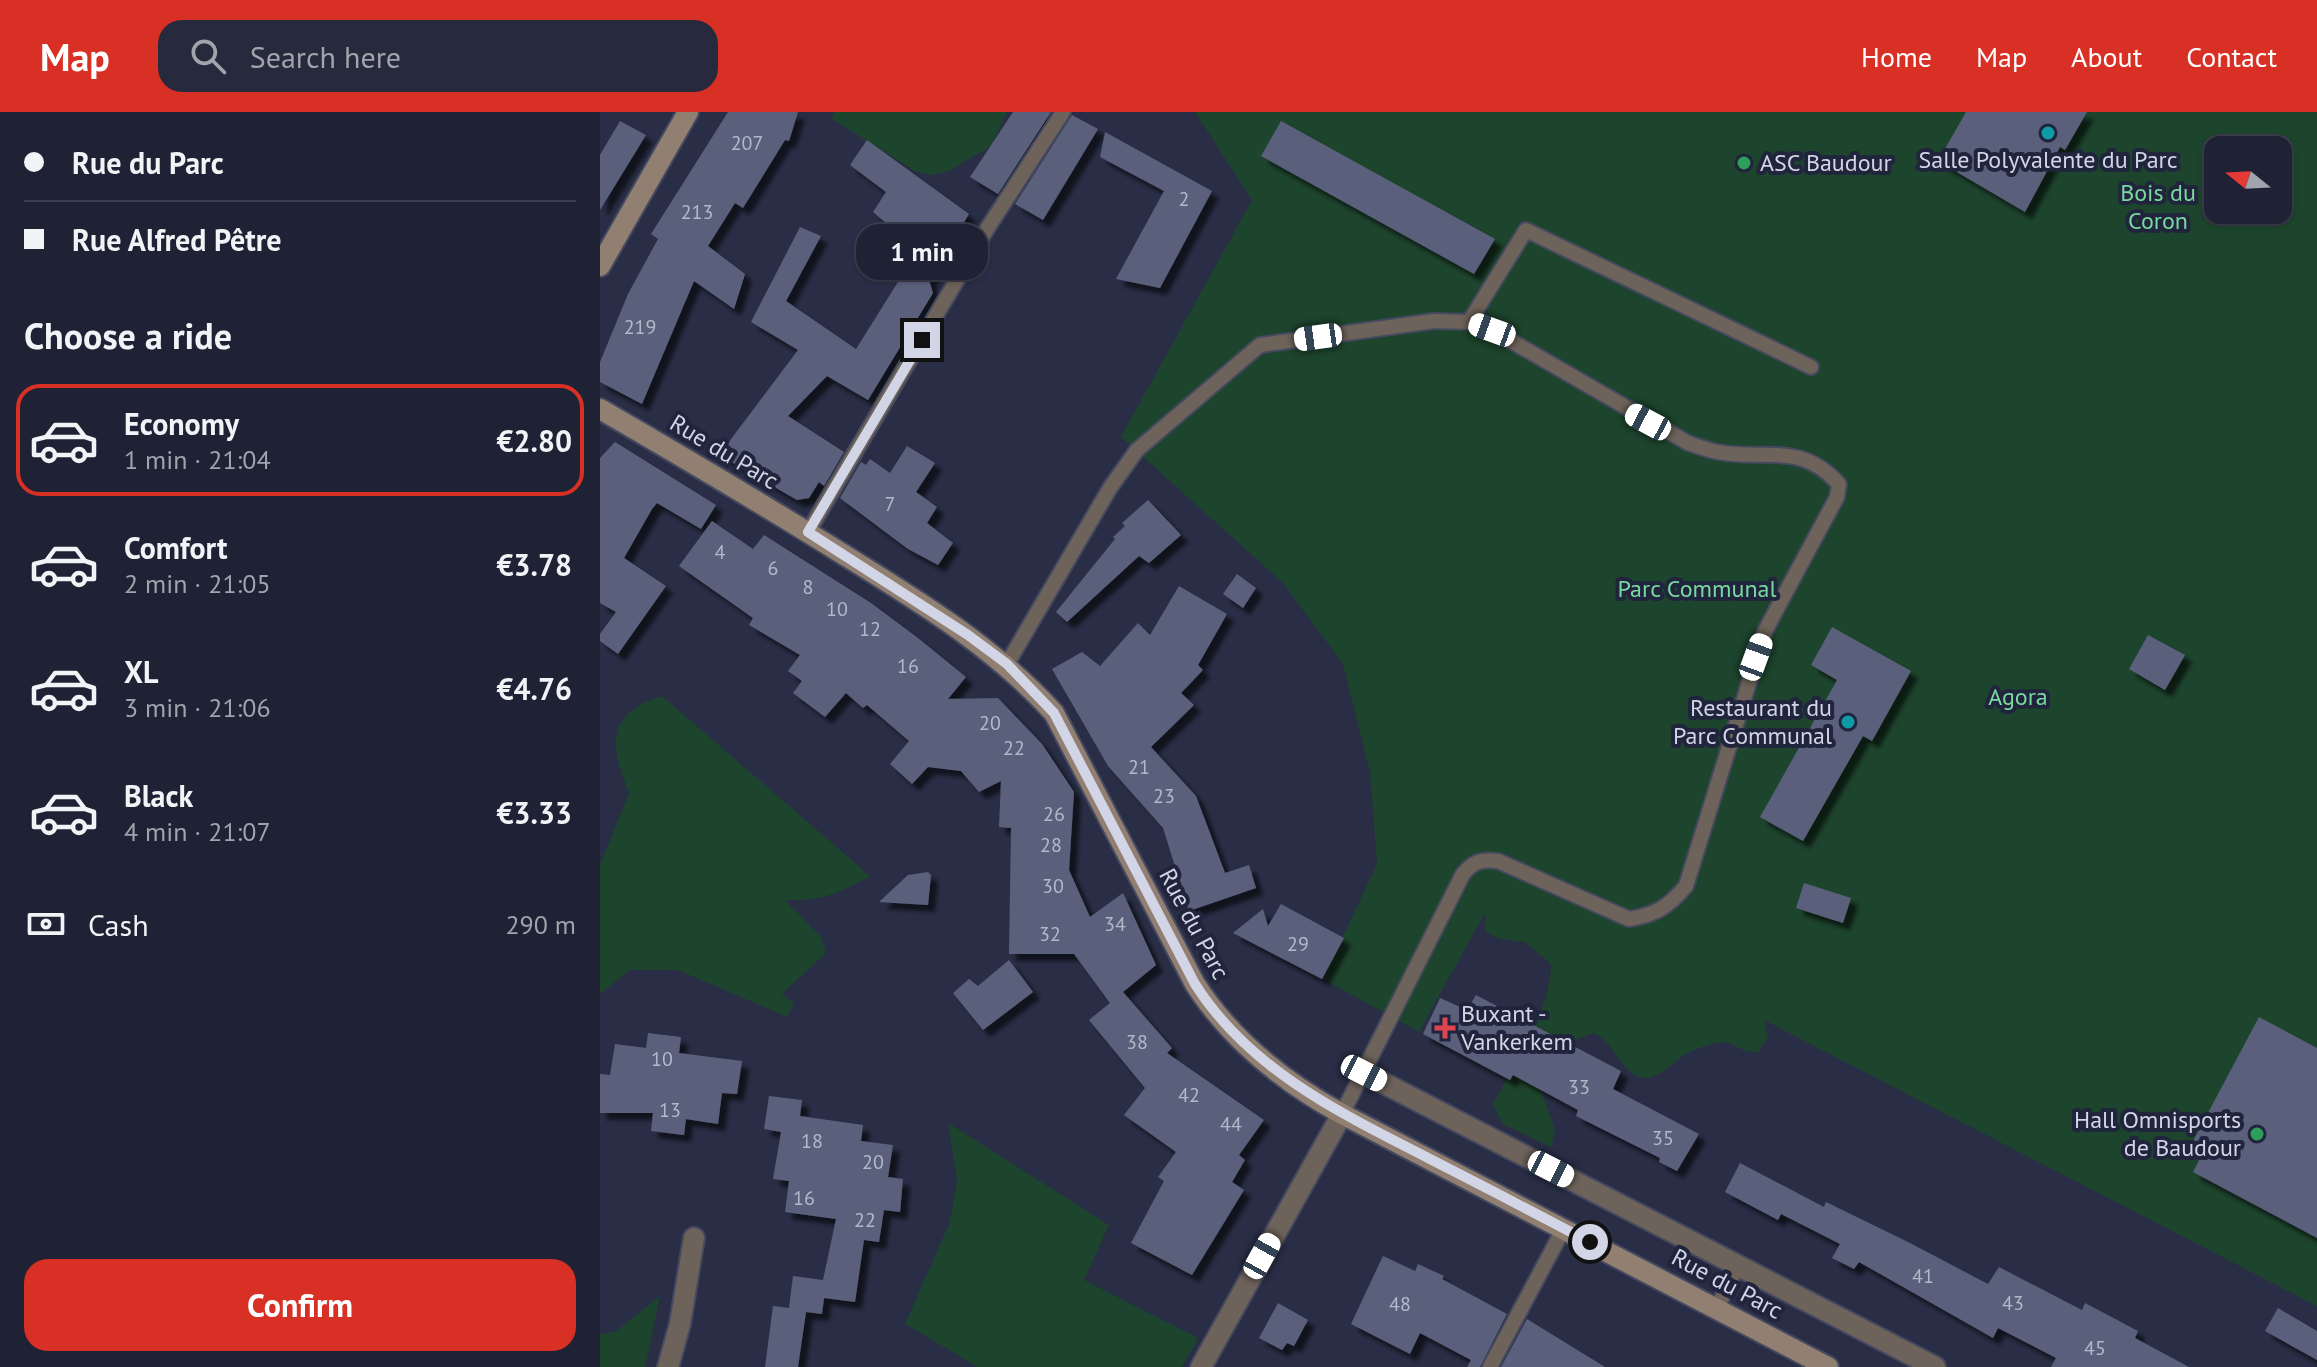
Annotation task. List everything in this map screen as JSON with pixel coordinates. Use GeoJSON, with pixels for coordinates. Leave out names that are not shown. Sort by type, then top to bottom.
{"type":"FeatureCollection","features":[{"type":"Feature","properties":{"kind":"street"},"geometry":{"type":"LineString","coordinates":[[600,266],[688,112]]}},
{"type":"Feature","properties":{"kind":"street","name":"Rue du Parc"},"geometry":{"type":"LineString","coordinates":[[600,409],[808,532],[968,635],[1007,664],[1054,713],[1195,984],[1217,1018],[1273,1069],[1342,1114],[1828,1367]]}},
{"type":"Feature","properties":{"kind":"street","name":"Rue du Parc"},"geometry":{"type":"LineString","coordinates":[[1364,1073],[1935,1367]]}},
{"type":"Feature","properties":{"kind":"street"},"geometry":{"type":"LineString","coordinates":[[1201,1367],[1342,1114]]}},
{"type":"Feature","properties":{"kind":"street"},"geometry":{"type":"LineString","coordinates":[[668,1367],[680,1324],[694,1238]]}},
{"type":"Feature","properties":{"kind":"lane"},"geometry":{"type":"LineString","coordinates":[[808,532],[987,229],[1063,112]]}},
{"type":"Feature","properties":{"kind":"lane"},"geometry":{"type":"LineString","coordinates":[[1469,322],[1526,230],[1811,367]]}},
{"type":"Feature","properties":{"kind":"lane"},"geometry":{"type":"LineString","coordinates":[[1007,664],[1110,488],[1137,450],[1260,345],[1434,321],[1469,322],[1492,330],[1688,443],[1719,452],[1796,455],[1829,473],[1839,484],[1837,497],[1765,631],[1686,886],[1671,904],[1651,916],[1629,919],[1498,861],[1482,859],[1472,863],[1463,874],[1342,1114]]}},
{"type":"Feature","properties":{"kind":"lane"},"geometry":{"type":"LineString","coordinates":[[1490,1367],[1564,1228]]}},
{"type":"Feature","properties":{"kind":"lane"},"geometry":{"type":"LineString","coordinates":[[1717,1308],[1738,1265]]}},
{"type":"Feature","properties":{"kind":"green space"},"geometry":{"type":"Polygon","coordinates":[[[835,112],[1007,112],[991,146],[949,171],[933,175],[916,172],[831,118],[835,112]]]}},
{"type":"Feature","properties":{"kind":"green space","name":"Parc Communal"},"geometry":{"type":"Polygon","coordinates":[[[1195,112],[2317,112],[2317,1306],[1764,1020],[1768,1038],[1758,1052],[1728,1043],[1716,1043],[1692,1051],[1664,1071],[1648,1078],[1632,1073],[1607,1043],[1594,1033],[1565,1044],[1542,1093],[1555,1130],[1551,1147],[1503,1124],[1493,1105],[1538,1019],[1551,964],[1525,942],[1500,939],[1485,931],[1486,911],[1419,1032],[1323,979],[1377,864],[1370,772],[1343,664],[1283,583],[1121,437],[1252,200],[1195,112]]]}},
{"type":"Feature","properties":{"kind":"green space"},"geometry":{"type":"Polygon","coordinates":[[[662,696],[870,876],[829,895],[785,900],[821,937],[826,953],[782,994],[794,1003],[787,1017],[678,970],[630,970],[600,994],[600,865],[629,793],[618,760],[617,734],[630,712],[662,696]]]}},
{"type":"Feature","properties":{"kind":"green space"},"geometry":{"type":"Polygon","coordinates":[[[948,1123],[1109,1225],[1084,1280],[1198,1338],[1182,1367],[978,1367],[905,1324],[950,1222],[957,1179],[948,1123]]]}},
{"type":"Feature","properties":{"kind":"green space"},"geometry":{"type":"Polygon","coordinates":[[[660,1296],[645,1367],[600,1367],[600,1334],[615,1332],[660,1296]]]}},
{"type":"Feature","properties":{"kind":"building"},"geometry":{"type":"Polygon","coordinates":[[[728,112],[798,112],[789,141],[785,140],[743,208],[735,203],[708,246],[745,274],[734,309],[694,281],[642,404],[600,382],[600,362],[628,294],[658,239],[651,234],[728,112]]]}},
{"type":"Feature","properties":{"kind":"building"},"geometry":{"type":"Polygon","coordinates":[[[1013,112],[1051,112],[998,194],[970,177],[1013,112]]]}},
{"type":"Feature","properties":{"kind":"building"},"geometry":{"type":"Polygon","coordinates":[[[1966,112],[2087,112],[2065,150],[2060,147],[2025,212],[1938,161],[1966,112]]]}},
{"type":"Feature","properties":{"kind":"building"},"geometry":{"type":"Polygon","coordinates":[[[1072,115],[1098,129],[1043,220],[1015,204],[1072,115]]]}},
{"type":"Feature","properties":{"kind":"building"},"geometry":{"type":"Polygon","coordinates":[[[620,121],[646,135],[600,210],[600,155],[620,121]]]}},
{"type":"Feature","properties":{"kind":"building"},"geometry":{"type":"Polygon","coordinates":[[[1281,121],[1495,239],[1474,274],[1261,156],[1281,121]]]}},
{"type":"Feature","properties":{"kind":"building"},"geometry":{"type":"Polygon","coordinates":[[[1105,132],[1212,191],[1160,288],[1116,279],[1164,191],[1100,157],[1105,132]]]}},
{"type":"Feature","properties":{"kind":"building"},"geometry":{"type":"Polygon","coordinates":[[[867,140],[969,214],[929,280],[933,293],[868,400],[827,376],[788,416],[844,452],[824,486],[819,482],[809,498],[797,500],[719,455],[798,350],[751,322],[800,227],[821,236],[786,301],[856,349],[918,250],[873,212],[886,192],[850,165],[867,140]]]}},
{"type":"Feature","properties":{"kind":"building"},"geometry":{"type":"Polygon","coordinates":[[[615,442],[716,505],[701,529],[657,503],[652,509],[624,558],[666,586],[618,654],[600,641],[600,634],[616,612],[600,603],[600,458],[615,442]]]}},
{"type":"Feature","properties":{"kind":"building"},"geometry":{"type":"Polygon","coordinates":[[[907,446],[935,463],[916,492],[937,507],[927,523],[953,543],[938,565],[908,549],[840,498],[861,462],[866,465],[870,459],[890,473],[907,446]]]}},
{"type":"Feature","properties":{"kind":"building"},"geometry":{"type":"Polygon","coordinates":[[[1148,500],[1181,535],[1149,563],[1139,556],[1067,622],[1056,612],[1115,539],[1113,537],[1125,526],[1122,523],[1148,500]]]}},
{"type":"Feature","properties":{"kind":"building"},"geometry":{"type":"Polygon","coordinates":[[[712,521],[753,549],[764,535],[871,603],[918,638],[966,677],[948,699],[998,698],[1042,744],[1074,792],[1069,870],[1090,917],[1123,893],[1156,965],[1123,992],[1172,1048],[1167,1053],[1264,1120],[1239,1155],[1245,1160],[1232,1182],[1244,1190],[1192,1275],[1131,1243],[1164,1181],[1158,1177],[1176,1152],[1124,1115],[1145,1088],[1089,1020],[1110,1003],[1074,954],[1009,954],[1011,828],[999,827],[1001,781],[979,792],[961,771],[928,767],[912,784],[890,764],[909,741],[867,705],[863,708],[846,693],[825,717],[793,693],[802,681],[788,671],[800,655],[749,625],[753,618],[679,566],[712,521]]]}},
{"type":"Feature","properties":{"kind":"building"},"geometry":{"type":"Polygon","coordinates":[[[1237,574],[1256,588],[1243,608],[1223,594],[1237,574]]]}},
{"type":"Feature","properties":{"kind":"building"},"geometry":{"type":"Polygon","coordinates":[[[1179,586],[1227,614],[1198,665],[1203,670],[1181,693],[1194,705],[1151,747],[1196,796],[1225,873],[1249,865],[1256,888],[1189,911],[1163,828],[1108,766],[1052,669],[1082,652],[1100,666],[1138,623],[1150,635],[1179,586]]]}},
{"type":"Feature","properties":{"kind":"building","name":"Restaurant du Parc Communal"},"geometry":{"type":"Polygon","coordinates":[[[1832,627],[1911,671],[1872,741],[1863,736],[1803,841],[1760,817],[1837,680],[1811,665],[1832,627]]]}},
{"type":"Feature","properties":{"kind":"building"},"geometry":{"type":"Polygon","coordinates":[[[2148,635],[2185,655],[2165,690],[2129,669],[2148,635]]]}},
{"type":"Feature","properties":{"kind":"building"},"geometry":{"type":"Polygon","coordinates":[[[928,872],[931,875],[928,905],[879,902],[908,875],[928,872]]]}},
{"type":"Feature","properties":{"kind":"building"},"geometry":{"type":"Polygon","coordinates":[[[1804,883],[1851,898],[1843,923],[1796,908],[1804,883]]]}},
{"type":"Feature","properties":{"kind":"building"},"geometry":{"type":"Polygon","coordinates":[[[1281,904],[1344,938],[1322,979],[1233,933],[1263,909],[1268,926],[1281,904]]]}},
{"type":"Feature","properties":{"kind":"building"},"geometry":{"type":"Polygon","coordinates":[[[1009,960],[1033,992],[983,1030],[953,993],[969,979],[978,986],[1009,960]]]}},
{"type":"Feature","properties":{"kind":"building"},"geometry":{"type":"Polygon","coordinates":[[[1476,995],[1621,1071],[1613,1089],[1699,1134],[1677,1171],[1659,1162],[1660,1158],[1576,1116],[1578,1110],[1513,1075],[1510,1080],[1423,1034],[1440,998],[1467,1010],[1476,995]]]}},
{"type":"Feature","properties":{"kind":"building","name":"Hall Omnisports de Baudour"},"geometry":{"type":"Polygon","coordinates":[[[2259,1017],[2317,1048],[2317,1238],[2193,1172],[2206,1147],[2193,1141],[2259,1017]]]}},
{"type":"Feature","properties":{"kind":"building"},"geometry":{"type":"Polygon","coordinates":[[[648,1033],[681,1037],[679,1053],[742,1061],[737,1094],[722,1093],[718,1124],[686,1119],[684,1135],[651,1131],[653,1113],[600,1113],[600,1074],[610,1075],[615,1044],[646,1048],[648,1033]]]}},
{"type":"Feature","properties":{"kind":"building"},"geometry":{"type":"Polygon","coordinates":[[[769,1096],[802,1100],[800,1116],[863,1125],[861,1141],[893,1145],[888,1177],[903,1179],[900,1212],[884,1210],[879,1242],[864,1240],[855,1302],[824,1298],[822,1314],[806,1312],[798,1367],[765,1367],[773,1306],[789,1308],[793,1276],[823,1280],[836,1219],[785,1212],[789,1181],[773,1179],[781,1132],[764,1129],[769,1096]]]}},
{"type":"Feature","properties":{"kind":"building"},"geometry":{"type":"Polygon","coordinates":[[[1740,1163],[1824,1207],[1826,1202],[1988,1284],[1999,1267],[2082,1310],[2085,1303],[2138,1331],[2135,1338],[2189,1367],[2051,1367],[2056,1358],[1998,1328],[1993,1338],[1859,1262],[1854,1269],[1832,1258],[1840,1244],[1781,1214],[1778,1220],[1725,1192],[1740,1163]]]}},
{"type":"Feature","properties":{"kind":"building"},"geometry":{"type":"Polygon","coordinates":[[[1383,1256],[1415,1271],[1418,1264],[1444,1276],[1442,1279],[1507,1314],[1480,1367],[1467,1367],[1471,1360],[1420,1333],[1410,1354],[1351,1324],[1383,1256]]]}},
{"type":"Feature","properties":{"kind":"building"},"geometry":{"type":"Polygon","coordinates":[[[1278,1303],[1308,1320],[1294,1346],[1287,1343],[1282,1350],[1259,1338],[1278,1303]]]}},
{"type":"Feature","properties":{"kind":"building"},"geometry":{"type":"Polygon","coordinates":[[[2278,1308],[2317,1331],[2317,1360],[2265,1331],[2278,1308]]]}},
{"type":"Feature","properties":{"kind":"building"},"geometry":{"type":"Polygon","coordinates":[[[1527,1319],[1605,1367],[1501,1367],[1527,1319]]]}},
{"type":"Feature","properties":{"kind":"place","name":"Salle Polyvalente du Parc"},"geometry":{"type":"Point","coordinates":[2048,133]}},
{"type":"Feature","properties":{"kind":"place","name":"ASC Baudour"},"geometry":{"type":"Point","coordinates":[1744,163]}},
{"type":"Feature","properties":{"kind":"place","name":"Restaurant du Parc Communal"},"geometry":{"type":"Point","coordinates":[1848,722]}},
{"type":"Feature","properties":{"kind":"place","name":"Buxant - Vankerkem"},"geometry":{"type":"Point","coordinates":[1445,1028]}},
{"type":"Feature","properties":{"kind":"place","name":"Hall Omnisports de Baudour"},"geometry":{"type":"Point","coordinates":[2257,1134]}},
{"type":"Feature","properties":{"kind":"route"},"geometry":{"type":"LineString","coordinates":[[922,340],[808,532],[968,635],[1007,664],[1054,713],[1195,984],[1217,1018],[1244,1045],[1273,1069],[1336,1110],[1590,1242]]}},
{"type":"Feature","properties":{"kind":"park label","name":"Bois du Coron"},"geometry":{"type":"Point","coordinates":[2158,207]}},
{"type":"Feature","properties":{"kind":"park label","name":"Agora"},"geometry":{"type":"Point","coordinates":[2018,697]}}]}
